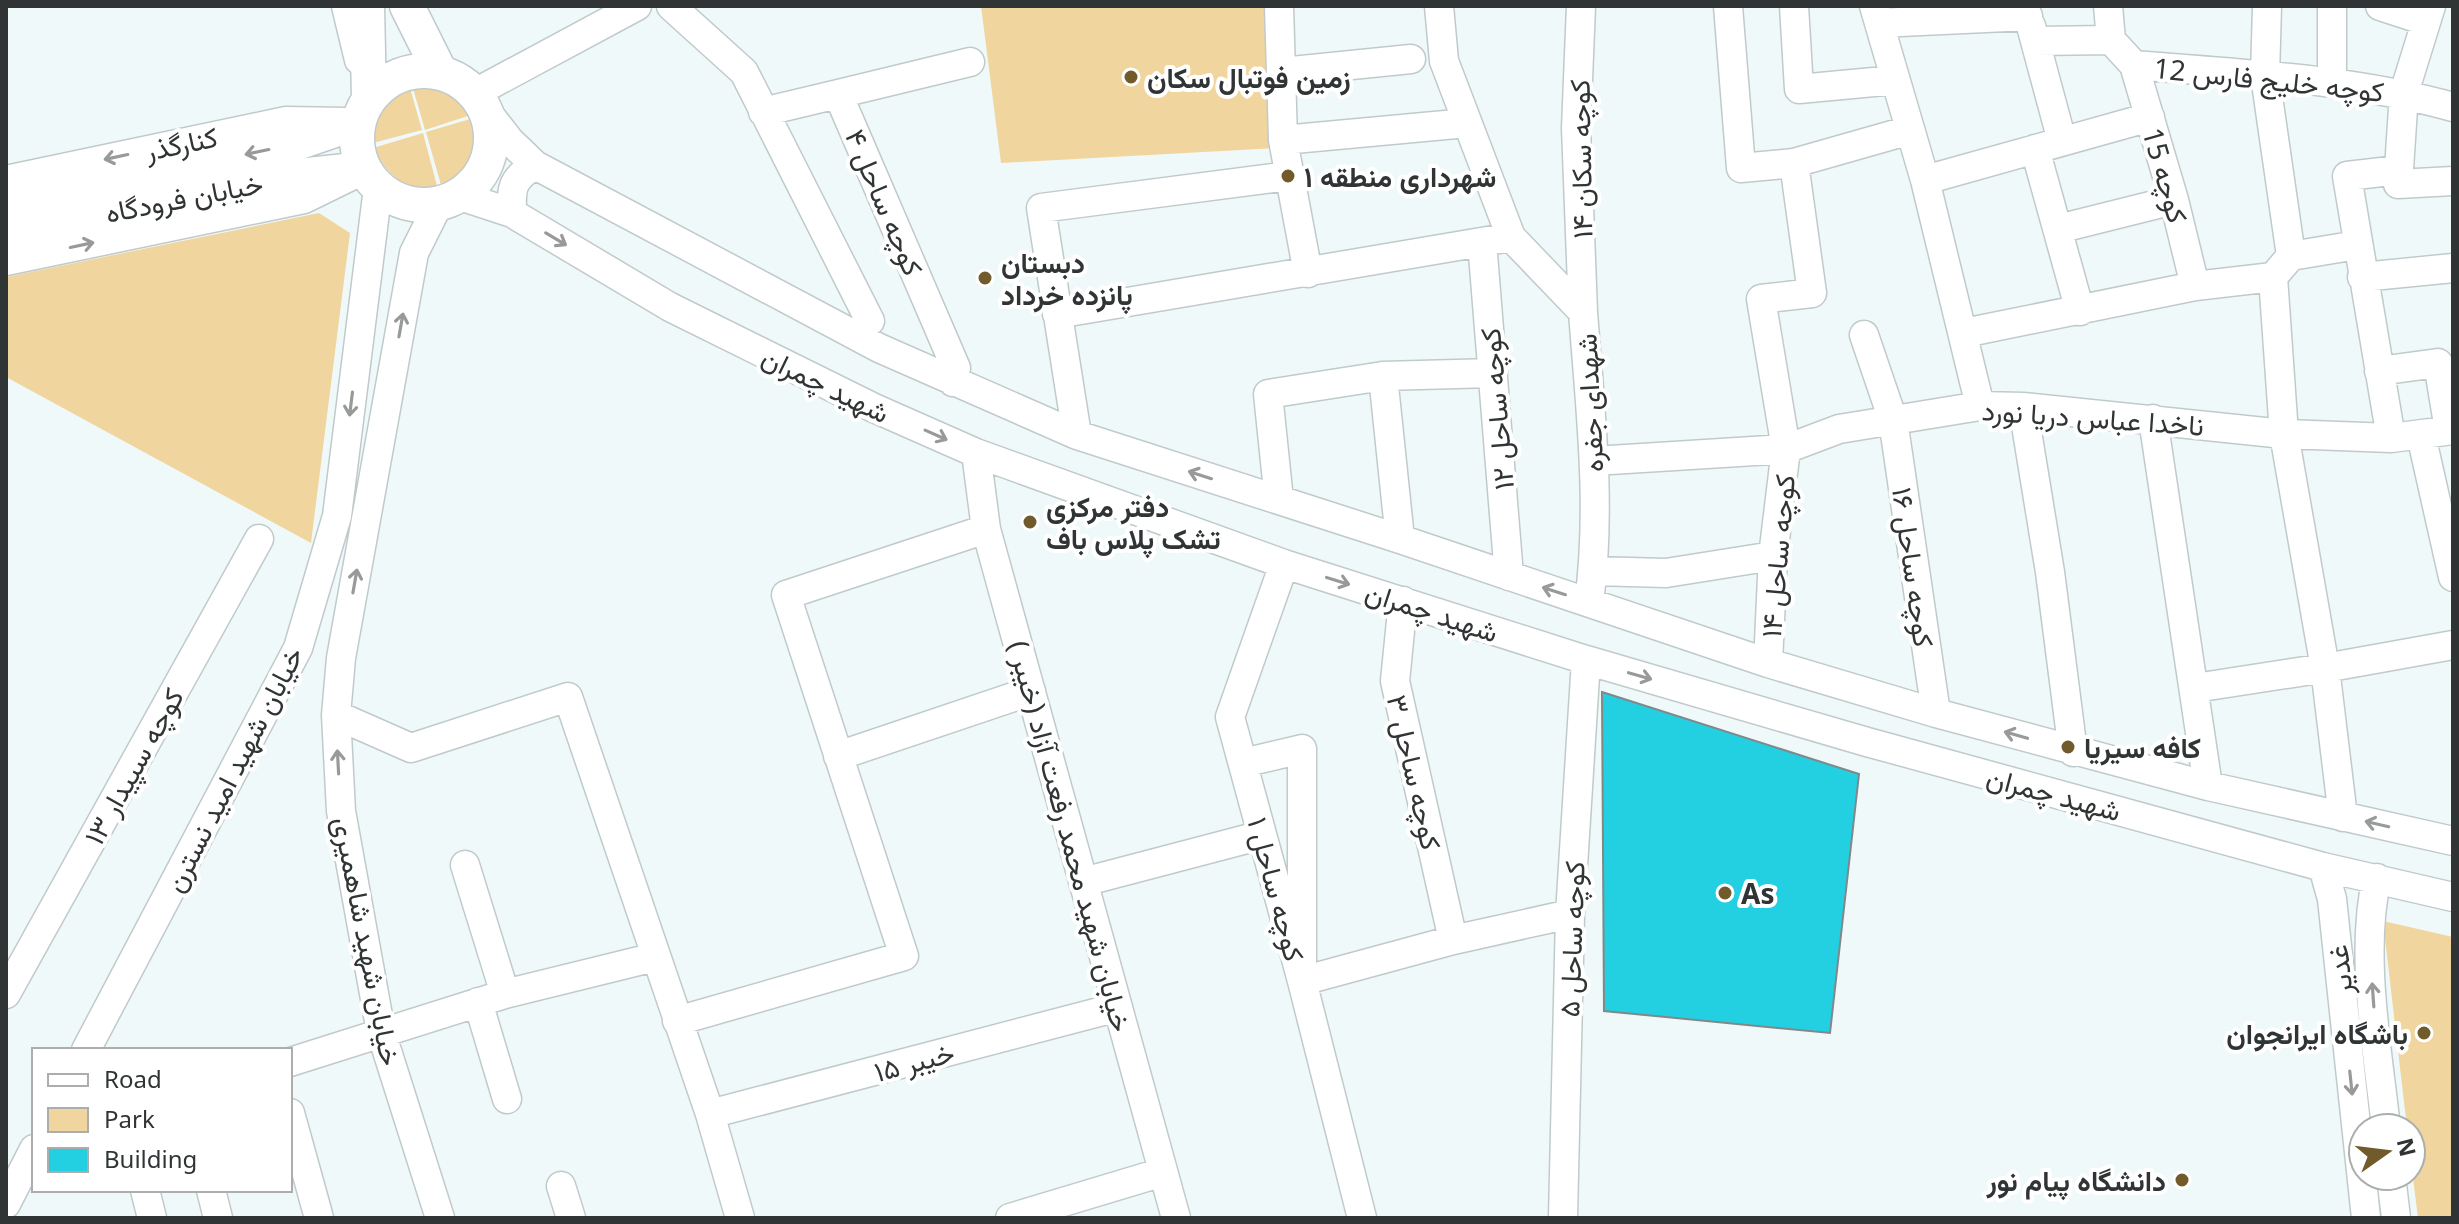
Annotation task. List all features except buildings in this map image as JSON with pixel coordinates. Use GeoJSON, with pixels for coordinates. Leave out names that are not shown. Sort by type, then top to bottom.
{"type":"FeatureCollection","features":[{"type":"Feature","properties":{"kind":"main road"},"geometry":{"type":"LineString","coordinates":[[364,110],[383,84],[401,74],[420,70],[440,72],[459,80],[480,101],[492,133],[490,157],[478,179],[449,201],[410,205],[395,200],[371,179],[357,146],[364,110],[367,6]]}},
{"type":"Feature","properties":{"kind":"main road"},"geometry":{"type":"LineString","coordinates":[[407,6],[440,72]]}},
{"type":"Feature","properties":{"kind":"main road","name":"خیابان فرودگاه"},"geometry":{"type":"LineString","coordinates":[[6,206],[291,145],[364,110]]}},
{"type":"Feature","properties":{"kind":"main road","name":"خیابان فرودگاه"},"geometry":{"type":"LineString","coordinates":[[6,233],[299,176],[371,179]]}},
{"type":"Feature","properties":{"kind":"street"},"geometry":{"type":"LineString","coordinates":[[346,6],[364,110]]}},
{"type":"Feature","properties":{"kind":"street"},"geometry":{"type":"LineString","coordinates":[[425,6],[440,72]]}},
{"type":"Feature","properties":{"kind":"street"},"geometry":{"type":"LineString","coordinates":[[480,101],[637,6]]}},
{"type":"Feature","properties":{"kind":"street"},"geometry":{"type":"LineString","coordinates":[[671,6],[744,72],[870,321]]}},
{"type":"Feature","properties":{"kind":"street"},"geometry":{"type":"LineString","coordinates":[[1279,6],[1283,140],[1308,273]]}},
{"type":"Feature","properties":{"kind":"street","name":"شهدای جفره"},"geometry":{"type":"LineString","coordinates":[[1439,6],[1444,61],[1511,237],[1583,312],[1594,461],[1593,571],[1589,602]]}},
{"type":"Feature","properties":{"kind":"street","name":"کوچه سکان ۱۴"},"geometry":{"type":"LineString","coordinates":[[1581,6],[1576,128],[1583,312]]}},
{"type":"Feature","properties":{"kind":"street"},"geometry":{"type":"LineString","coordinates":[[1728,6],[1741,168],[1794,163],[1910,130]]}},
{"type":"Feature","properties":{"kind":"street"},"geometry":{"type":"LineString","coordinates":[[1794,6],[1799,89],[1895,80]]}},
{"type":"Feature","properties":{"kind":"street"},"geometry":{"type":"LineString","coordinates":[[2108,6],[2111,40]]}},
{"type":"Feature","properties":{"kind":"street"},"geometry":{"type":"LineString","coordinates":[[2267,6],[2265,76],[2282,267],[2284,434],[2325,668],[2343,817]]}},
{"type":"Feature","properties":{"kind":"street"},"geometry":{"type":"LineString","coordinates":[[2332,6],[2332,81]]}},
{"type":"Feature","properties":{"kind":"street"},"geometry":{"type":"LineString","coordinates":[[2380,6],[2429,13],[2404,93],[2398,184],[2453,181]]}},
{"type":"Feature","properties":{"kind":"street"},"geometry":{"type":"LineString","coordinates":[[1980,406],[1925,180],[1876,15],[1932,14],[2030,21],[2111,40],[2134,65]]}},
{"type":"Feature","properties":{"kind":"street"},"geometry":{"type":"LineString","coordinates":[[2030,21],[2058,229],[2080,311]]}},
{"type":"Feature","properties":{"kind":"street"},"geometry":{"type":"LineString","coordinates":[[1282,72],[1411,59]]}},
{"type":"Feature","properties":{"kind":"street"},"geometry":{"type":"LineString","coordinates":[[838,94],[970,62]]}},
{"type":"Feature","properties":{"kind":"street","name":"کوچه خلیج فارس 12"},"geometry":{"type":"LineString","coordinates":[[2134,65],[2332,81],[2404,93],[2453,107]]}},
{"type":"Feature","properties":{"kind":"street","name":"کوچه 15"},"geometry":{"type":"LineString","coordinates":[[2134,65],[2174,200],[2195,286]]}},
{"type":"Feature","properties":{"kind":"street","name":"کوچه ساحل ۴"},"geometry":{"type":"LineString","coordinates":[[763,112],[838,94],[956,368],[953,382]]}},
{"type":"Feature","properties":{"kind":"street","name":"شهید چمران"},"geometry":{"type":"LineString","coordinates":[[480,101],[510,141],[535,165],[879,348],[1077,435],[1400,539],[1768,663],[1936,713],[2208,786],[2453,841]]}},
{"type":"Feature","properties":{"kind":"street","name":"کنارگذر"},"geometry":{"type":"LineString","coordinates":[[6,180],[286,121],[364,110]]}},
{"type":"Feature","properties":{"kind":"street"},"geometry":{"type":"LineString","coordinates":[[1925,180],[2150,117]]}},
{"type":"Feature","properties":{"kind":"street"},"geometry":{"type":"LineString","coordinates":[[1283,140],[1467,123]]}},
{"type":"Feature","properties":{"kind":"street","name":"کوچه ساحل ۱۴"},"geometry":{"type":"LineString","coordinates":[[1768,663],[1773,556],[1786,449],[1761,299],[1812,293],[1794,163]]}},
{"type":"Feature","properties":{"kind":"street"},"geometry":{"type":"LineString","coordinates":[[512,213],[511,191],[520,174],[535,165]]}},
{"type":"Feature","properties":{"kind":"street"},"geometry":{"type":"LineString","coordinates":[[2391,438],[2347,176],[2399,170]]}},
{"type":"Feature","properties":{"kind":"street"},"geometry":{"type":"LineString","coordinates":[[1077,435],[1041,208],[1288,176]]}},
{"type":"Feature","properties":{"kind":"street"},"geometry":{"type":"LineString","coordinates":[[6,261],[304,199],[371,179]]}},
{"type":"Feature","properties":{"kind":"street","name":"خیابان شهید امید نسترن"},"geometry":{"type":"LineString","coordinates":[[87,1048],[298,648],[337,516],[371,179]]}},
{"type":"Feature","properties":{"kind":"street"},"geometry":{"type":"LineString","coordinates":[[2058,229],[2174,200]]}},
{"type":"Feature","properties":{"kind":"street","name":"شهید چمران"},"geometry":{"type":"LineString","coordinates":[[449,201],[512,213],[670,307],[874,408],[976,453],[1284,564],[1586,660],[1867,742],[2323,867],[2453,897]]}},
{"type":"Feature","properties":{"kind":"street","name":"خیابان شهید امید نسترن"},"geometry":{"type":"LineString","coordinates":[[341,658],[414,253],[449,201]]}},
{"type":"Feature","properties":{"kind":"street"},"geometry":{"type":"LineString","coordinates":[[1057,314],[1511,237]]}},
{"type":"Feature","properties":{"kind":"street","name":"کوچه ساحل ۱۲"},"geometry":{"type":"LineString","coordinates":[[1482,242],[1509,576]]}},
{"type":"Feature","properties":{"kind":"street"},"geometry":{"type":"LineString","coordinates":[[1964,333],[2282,267],[2357,245]]}},
{"type":"Feature","properties":{"kind":"street"},"geometry":{"type":"LineString","coordinates":[[2362,277],[2453,268]]}},
{"type":"Feature","properties":{"kind":"street","name":"کوچه ساحل ۱۶"},"geometry":{"type":"LineString","coordinates":[[1864,335],[1893,420],[1936,713]]}},
{"type":"Feature","properties":{"kind":"street"},"geometry":{"type":"LineString","coordinates":[[2379,371],[2438,363],[2451,430]]}},
{"type":"Feature","properties":{"kind":"street"},"geometry":{"type":"LineString","coordinates":[[1279,500],[1268,394],[1383,376],[1493,373]]}},
{"type":"Feature","properties":{"kind":"street"},"geometry":{"type":"LineString","coordinates":[[1383,376],[1400,539]]}},
{"type":"Feature","properties":{"kind":"street","name":"ناخدا عباس دریا نورد"},"geometry":{"type":"LineString","coordinates":[[1594,461],[1786,449],[1839,429],[1980,406],[2023,407],[2284,434],[2391,438],[2451,430]]}},
{"type":"Feature","properties":{"kind":"street"},"geometry":{"type":"LineString","coordinates":[[2023,407],[2050,572],[2073,752]]}},
{"type":"Feature","properties":{"kind":"street"},"geometry":{"type":"LineString","coordinates":[[2153,419],[2208,786]]}},
{"type":"Feature","properties":{"kind":"street"},"geometry":{"type":"LineString","coordinates":[[2421,435],[2453,577]]}},
{"type":"Feature","properties":{"kind":"street","name":"( خیبر) خیابان شهید محمد رفعت آزاد"},"geometry":{"type":"LineString","coordinates":[[976,453],[986,529],[1176,1218]]}},
{"type":"Feature","properties":{"kind":"street"},"geometry":{"type":"LineString","coordinates":[[337,516],[366,522]]}},
{"type":"Feature","properties":{"kind":"street"},"geometry":{"type":"LineString","coordinates":[[677,1021],[904,956],[786,595],[986,529]]}},
{"type":"Feature","properties":{"kind":"street","name":"کوچه سپیدار ۱۳"},"geometry":{"type":"LineString","coordinates":[[6,994],[259,539]]}},
{"type":"Feature","properties":{"kind":"street"},"geometry":{"type":"LineString","coordinates":[[1593,571],[1666,573],[1773,556]]}},
{"type":"Feature","properties":{"kind":"street","name":"کوچه ساحل ۱"},"geometry":{"type":"LineString","coordinates":[[1284,564],[1230,717],[1362,1218]]}},
{"type":"Feature","properties":{"kind":"street","name":"کوچه ساحل ۳"},"geometry":{"type":"LineString","coordinates":[[1403,601],[1395,681],[1453,940]]}},
{"type":"Feature","properties":{"kind":"street"},"geometry":{"type":"LineString","coordinates":[[2195,688],[2453,645]]}},
{"type":"Feature","properties":{"kind":"street","name":"خیابان شهید شاهمیری"},"geometry":{"type":"LineString","coordinates":[[341,658],[336,715],[341,811],[381,1032],[440,1218]]}},
{"type":"Feature","properties":{"kind":"street","name":"کوچه ساحل ۵"},"geometry":{"type":"LineString","coordinates":[[1563,1218],[1570,914],[1586,660]]}},
{"type":"Feature","properties":{"kind":"street"},"geometry":{"type":"LineString","coordinates":[[838,756],[1031,691]]}},
{"type":"Feature","properties":{"kind":"street"},"geometry":{"type":"LineString","coordinates":[[1867,742],[1880,696]]}},
{"type":"Feature","properties":{"kind":"street"},"geometry":{"type":"LineString","coordinates":[[336,715],[411,748],[568,697],[710,1114],[740,1218]]}},
{"type":"Feature","properties":{"kind":"street"},"geometry":{"type":"LineString","coordinates":[[1243,763],[1302,749],[1302,981],[1453,940],[1570,914]]}},
{"type":"Feature","properties":{"kind":"street"},"geometry":{"type":"LineString","coordinates":[[1083,882],[1262,835]]}},
{"type":"Feature","properties":{"kind":"street"},"geometry":{"type":"LineString","coordinates":[[465,865],[492,998],[507,1099]]}},
{"type":"Feature","properties":{"kind":"street","name":"غدیر"},"geometry":{"type":"LineString","coordinates":[[2323,867],[2332,899],[2366,1218]]}},
{"type":"Feature","properties":{"kind":"street","name":"غدیر"},"geometry":{"type":"LineString","coordinates":[[2377,878],[2370,906],[2372,993],[2384,1112]]}},
{"type":"Feature","properties":{"kind":"street"},"geometry":{"type":"LineString","coordinates":[[2336,940],[2354,932],[2365,934],[2371,940]]}},
{"type":"Feature","properties":{"kind":"street"},"geometry":{"type":"LineString","coordinates":[[292,1061],[492,998],[655,957]]}},
{"type":"Feature","properties":{"kind":"street","name":"خیبر ۱۵"},"geometry":{"type":"LineString","coordinates":[[710,1114],[1118,1007]]}},
{"type":"Feature","properties":{"kind":"street"},"geometry":{"type":"LineString","coordinates":[[292,1120],[319,1218]]}},
{"type":"Feature","properties":{"kind":"street"},"geometry":{"type":"LineString","coordinates":[[6,1204],[32,1153]]}},
{"type":"Feature","properties":{"kind":"street"},"geometry":{"type":"LineString","coordinates":[[1010,1218],[1163,1172]]}},
{"type":"Feature","properties":{"kind":"street"},"geometry":{"type":"LineString","coordinates":[[561,1186],[571,1218]]}},
{"type":"Feature","properties":{"kind":"street"},"geometry":{"type":"LineString","coordinates":[[146,1192],[152,1218]]}},
{"type":"Feature","properties":{"kind":"street"},"geometry":{"type":"LineString","coordinates":[[212,1192],[218,1218]]}},
{"type":"Feature","properties":{"kind":"street"},"geometry":{"type":"LineString","coordinates":[[2393,1192],[2396,1218]]}},
{"type":"Feature","properties":{"kind":"green space","name":"زمین فوتبال سکان"},"geometry":{"type":"Polygon","coordinates":[[[981,6],[1266,6],[1277,148],[1001,163],[981,6]]]}},
{"type":"Feature","properties":{"kind":"green space"},"geometry":{"type":"Polygon","coordinates":[[[410,78],[440,82],[457,90],[477,113],[425,130],[410,78]]]}},
{"type":"Feature","properties":{"kind":"green space"},"geometry":{"type":"Polygon","coordinates":[[[408,81],[422,130],[373,143],[379,105],[390,91],[408,81]]]}},
{"type":"Feature","properties":{"kind":"green space"},"geometry":{"type":"Polygon","coordinates":[[[477,117],[478,138],[472,158],[459,174],[441,185],[426,132],[477,117]]]}},
{"type":"Feature","properties":{"kind":"green space"},"geometry":{"type":"Polygon","coordinates":[[[423,133],[437,186],[415,187],[406,184],[384,166],[373,148],[423,133]]]}},
{"type":"Feature","properties":{"kind":"green space"},"geometry":{"type":"Polygon","coordinates":[[[319,213],[350,233],[311,543],[6,377],[6,277],[319,213]]]}},
{"type":"Feature","properties":{"kind":"green space","name":"باشگاه ایرانجوان"},"geometry":{"type":"Polygon","coordinates":[[[2383,921],[2453,937],[2453,1218],[2418,1218],[2415,1192],[2427,1192],[2427,1112],[2405,1112],[2383,921]]]}},
{"type":"Feature","properties":{"kind":"place","name":"زمین فوتبال سکان"},"geometry":{"type":"Point","coordinates":[1131,77]}},
{"type":"Feature","properties":{"kind":"place","name":"شهرداری منطقه ١"},"geometry":{"type":"Point","coordinates":[1288,176]}},
{"type":"Feature","properties":{"kind":"place","name":"دبستان پانزده خرداد"},"geometry":{"type":"Point","coordinates":[985,278]}},
{"type":"Feature","properties":{"kind":"place","name":"دفتر مرکزی تشک پلاس باف"},"geometry":{"type":"Point","coordinates":[1030,522]}},
{"type":"Feature","properties":{"kind":"place","name":"کافه سیریا"},"geometry":{"type":"Point","coordinates":[2068,747]}},
{"type":"Feature","properties":{"kind":"place","name":"As"},"geometry":{"type":"Point","coordinates":[1725,893]}},
{"type":"Feature","properties":{"kind":"place","name":"باشگاه ایرانجوان"},"geometry":{"type":"Point","coordinates":[2424,1033]}},
{"type":"Feature","properties":{"kind":"place","name":"دانشگاه پیام نور"},"geometry":{"type":"Point","coordinates":[2182,1180]}}]}
